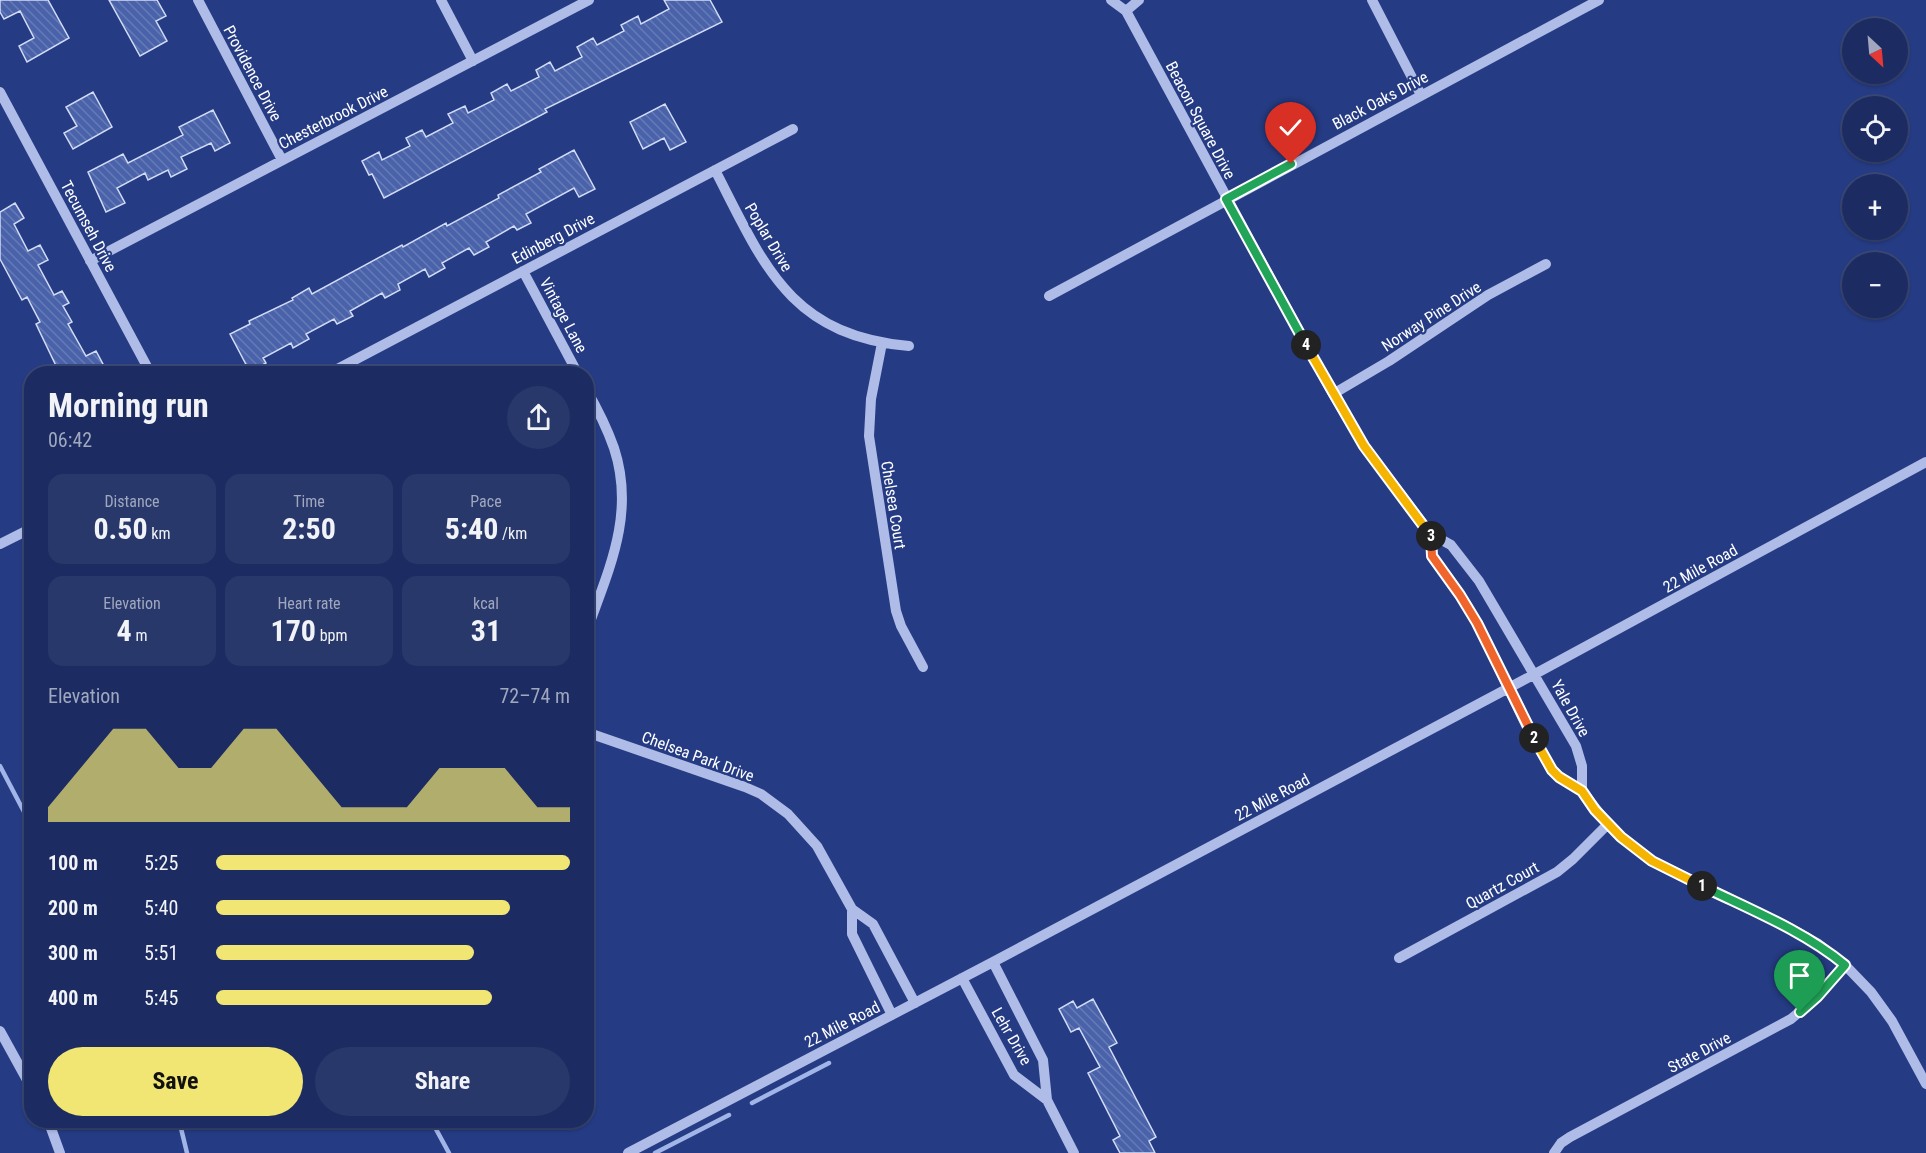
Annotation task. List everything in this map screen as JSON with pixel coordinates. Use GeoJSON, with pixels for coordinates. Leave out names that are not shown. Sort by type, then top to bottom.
{"type":"FeatureCollection","features":[{"type":"Feature","properties":{"kind":"street","name":"Providence Drive"},"geometry":{"type":"LineString","coordinates":[[198,0],[282,160]]}},
{"type":"Feature","properties":{"kind":"street"},"geometry":{"type":"LineString","coordinates":[[441,0],[473,61]]}},
{"type":"Feature","properties":{"kind":"street","name":"Chesterbrook Drive"},"geometry":{"type":"LineString","coordinates":[[90,261],[589,0]]}},
{"type":"Feature","properties":{"kind":"street","name":"Beacon Square Drive"},"geometry":{"type":"LineString","coordinates":[[1111,0],[1126,11],[1332,394],[1364,446],[1431,534],[1451,545],[1479,581],[1535,674]]}},
{"type":"Feature","properties":{"kind":"street"},"geometry":{"type":"LineString","coordinates":[[1126,11],[1139,0]]}},
{"type":"Feature","properties":{"kind":"street"},"geometry":{"type":"LineString","coordinates":[[1372,0],[1421,95]]}},
{"type":"Feature","properties":{"kind":"street","name":"Black Oaks Drive"},"geometry":{"type":"LineString","coordinates":[[1049,296],[1599,0]]}},
{"type":"Feature","properties":{"kind":"street","name":"Tecumseh Drive"},"geometry":{"type":"LineString","coordinates":[[0,92],[147,366]]}},
{"type":"Feature","properties":{"kind":"street","name":"Edinberg Drive"},"geometry":{"type":"LineString","coordinates":[[343,366],[793,129]]}},
{"type":"Feature","properties":{"kind":"street","name":"Poplar Drive"},"geometry":{"type":"LineString","coordinates":[[715,170],[769,270],[796,302],[828,324],[845,332],[882,343],[909,346]]}},
{"type":"Feature","properties":{"kind":"street","name":"Norway Pine Drive"},"geometry":{"type":"LineString","coordinates":[[1332,394],[1389,362],[1488,295],[1546,264]]}},
{"type":"Feature","properties":{"kind":"street","name":"Vintage Lane"},"geometry":{"type":"LineString","coordinates":[[524,271],[574,366]]}},
{"type":"Feature","properties":{"kind":"street","name":"Chelsea Court"},"geometry":{"type":"LineString","coordinates":[[882,343],[869,416],[872,460],[896,610],[901,626],[923,667]]}},
{"type":"Feature","properties":{"kind":"street"},"geometry":{"type":"LineString","coordinates":[[594,405],[615,449],[623,487],[623,507],[616,548],[594,610]]}},
{"type":"Feature","properties":{"kind":"street","name":"22 Mile Road"},"geometry":{"type":"LineString","coordinates":[[628,1153],[1509,688],[1926,462]]}},
{"type":"Feature","properties":{"kind":"street"},"geometry":{"type":"LineString","coordinates":[[0,544],[24,532]]}},
{"type":"Feature","properties":{"kind":"street","name":"Beacon Square Drive"},"geometry":{"type":"LineString","coordinates":[[1431,534],[1432,556],[1470,610],[1509,688]]}},
{"type":"Feature","properties":{"kind":"street","name":"Yale Drive"},"geometry":{"type":"LineString","coordinates":[[1535,674],[1576,746],[1581,766],[1582,791]]}},
{"type":"Feature","properties":{"kind":"street"},"geometry":{"type":"LineString","coordinates":[[1509,688],[1526,725],[1552,770],[1582,791],[1621,837],[1652,861],[1790,928],[1817,943],[1845,965],[1871,992],[1892,1021],[1926,1084]]}},
{"type":"Feature","properties":{"kind":"street","name":"Chelsea Park Drive"},"geometry":{"type":"LineString","coordinates":[[594,735],[745,787],[774,803],[788,814],[817,846],[852,909],[873,924],[915,1003]]}},
{"type":"Feature","properties":{"kind":"street","name":"Quartz Court"},"geometry":{"type":"LineString","coordinates":[[1399,958],[1557,872],[1608,824]]}},
{"type":"Feature","properties":{"kind":"street","name":"Chelsea Park Drive"},"geometry":{"type":"LineString","coordinates":[[852,909],[852,934],[892,1015]]}},
{"type":"Feature","properties":{"kind":"street","name":"Lehr Drive"},"geometry":{"type":"LineString","coordinates":[[993,962],[1043,1060],[1047,1100],[1074,1153]]}},
{"type":"Feature","properties":{"kind":"street","name":"State Drive"},"geometry":{"type":"LineString","coordinates":[[1555,1151],[1570,1137],[1791,1019],[1817,997],[1845,965]]}},
{"type":"Feature","properties":{"kind":"street","name":"Lehr Drive"},"geometry":{"type":"LineString","coordinates":[[962,978],[1014,1075],[1047,1100]]}},
{"type":"Feature","properties":{"kind":"street"},"geometry":{"type":"LineString","coordinates":[[0,1031],[24,1074]]}},
{"type":"Feature","properties":{"kind":"street"},"geometry":{"type":"LineString","coordinates":[[51,1128],[60,1153]]}},
{"type":"Feature","properties":{"kind":"building"},"geometry":{"type":"Polygon","coordinates":[[[0,0],[48,0],[69,38],[27,62],[19,46],[34,38],[20,11],[4,19],[0,12],[0,0]]]}},
{"type":"Feature","properties":{"kind":"building"},"geometry":{"type":"Polygon","coordinates":[[[109,0],[157,0],[166,16],[156,21],[167,41],[140,56],[109,0]]]}},
{"type":"Feature","properties":{"kind":"building"},"geometry":{"type":"Polygon","coordinates":[[[664,0],[710,0],[722,22],[545,109],[547,112],[384,198],[372,174],[369,175],[362,161],[379,152],[382,160],[410,146],[406,138],[422,130],[426,137],[453,123],[448,114],[465,106],[468,113],[494,100],[491,93],[507,84],[511,91],[539,77],[536,70],[550,62],[555,71],[582,57],[577,47],[593,38],[597,45],[624,31],[621,25],[638,16],[641,24],[669,9],[664,0]]]}},
{"type":"Feature","properties":{"kind":"building"},"geometry":{"type":"Polygon","coordinates":[[[93,92],[112,127],[73,149],[64,133],[77,126],[66,107],[93,92]]]}},
{"type":"Feature","properties":{"kind":"building"},"geometry":{"type":"Polygon","coordinates":[[[665,104],[686,142],[670,150],[664,138],[643,149],[630,122],[665,104]]]}},
{"type":"Feature","properties":{"kind":"building"},"geometry":{"type":"Polygon","coordinates":[[[213,110],[230,143],[215,151],[211,143],[181,157],[187,169],[171,177],[168,170],[148,180],[145,173],[117,188],[125,203],[106,212],[88,172],[123,154],[128,163],[183,135],[179,127],[213,110]]]}},
{"type":"Feature","properties":{"kind":"building"},"geometry":{"type":"Polygon","coordinates":[[[574,150],[595,189],[579,197],[574,188],[526,214],[531,223],[517,230],[514,226],[486,242],[489,247],[474,255],[469,248],[442,263],[445,268],[429,277],[425,269],[398,284],[400,290],[385,298],[382,293],[350,311],[353,316],[337,324],[334,319],[306,334],[309,339],[293,348],[291,343],[263,358],[266,363],[261,366],[247,366],[230,334],[250,324],[249,321],[293,300],[292,298],[309,288],[312,294],[402,245],[403,247],[446,223],[447,226],[541,172],[539,169],[574,150]]]}},
{"type":"Feature","properties":{"kind":"building"},"geometry":{"type":"Polygon","coordinates":[[[15,203],[24,218],[14,224],[28,251],[40,245],[48,260],[38,265],[54,295],[62,291],[69,303],[63,306],[72,322],[68,324],[86,356],[96,351],[104,366],[56,366],[36,324],[40,322],[27,297],[22,300],[0,259],[0,212],[15,203]]]}},
{"type":"Feature","properties":{"kind":"building"},"geometry":{"type":"Polygon","coordinates":[[[1093,999],[1117,1043],[1109,1047],[1156,1137],[1149,1141],[1155,1153],[1120,1153],[1113,1140],[1120,1136],[1088,1073],[1100,1067],[1079,1028],[1071,1032],[1059,1009],[1073,1001],[1077,1008],[1093,999]]]}},
{"type":"Feature","properties":{"kind":"waterway"},"geometry":{"type":"LineString","coordinates":[[0,766],[24,812]]}},
{"type":"Feature","properties":{"kind":"waterway"},"geometry":{"type":"LineString","coordinates":[[752,1103],[829,1063]]}},
{"type":"Feature","properties":{"kind":"waterway"},"geometry":{"type":"LineString","coordinates":[[655,1153],[729,1115]]}},
{"type":"Feature","properties":{"kind":"waterway"},"geometry":{"type":"LineString","coordinates":[[181,1128],[187,1153]]}},
{"type":"Feature","properties":{"kind":"waterway"},"geometry":{"type":"LineString","coordinates":[[435,1128],[449,1153]]}},
{"type":"Feature","properties":{"kind":"route"},"geometry":{"type":"LineString","coordinates":[[1291,164],[1226,199],[1332,394],[1364,446],[1431,534],[1432,556],[1477,623],[1546,762],[1559,777],[1582,791],[1595,810],[1621,837],[1652,861],[1790,928],[1817,943],[1845,965],[1817,997],[1800,1012]]}}]}
